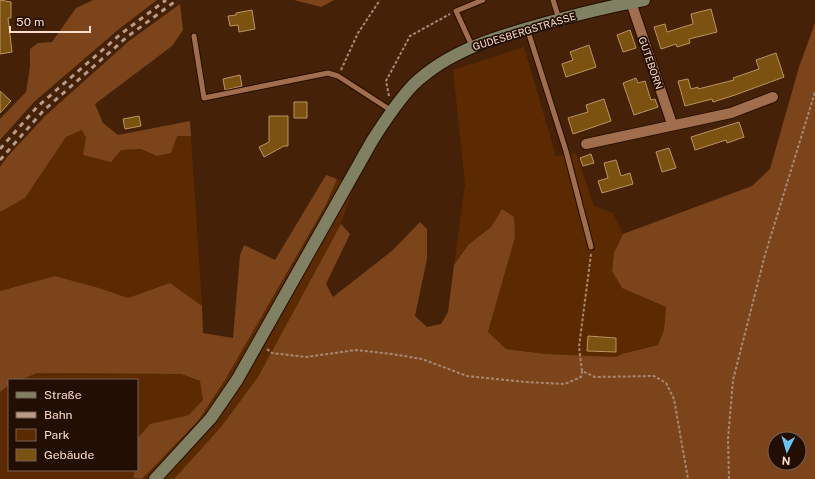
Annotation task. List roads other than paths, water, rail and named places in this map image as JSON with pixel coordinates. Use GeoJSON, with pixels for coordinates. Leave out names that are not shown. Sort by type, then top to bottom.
{"type":"FeatureCollection","features":[{"type":"Feature","properties":{"kind":"main road","name":"GUDESBERGSTRASSE"},"geometry":{"type":"LineString","coordinates":[[155,479],[211,418],[237,380],[372,141],[392,111],[413,86],[445,60],[472,46],[559,19],[644,0]]}},
{"type":"Feature","properties":{"kind":"street","name":"GUTEBORN"},"geometry":{"type":"LineString","coordinates":[[631,2],[672,124]]}},
{"type":"Feature","properties":{"kind":"street"},"geometry":{"type":"LineString","coordinates":[[586,144],[672,124],[731,113],[773,97]]}},
{"type":"Feature","properties":{"kind":"lane"},"geometry":{"type":"LineString","coordinates":[[472,46],[456,10],[482,0]]}},
{"type":"Feature","properties":{"kind":"lane"},"geometry":{"type":"LineString","coordinates":[[553,0],[559,19]]}},
{"type":"Feature","properties":{"kind":"lane"},"geometry":{"type":"LineString","coordinates":[[527,28],[566,151],[591,247]]}},
{"type":"Feature","properties":{"kind":"lane"},"geometry":{"type":"LineString","coordinates":[[194,36],[204,98],[328,73],[338,76],[392,111]]}},
{"type":"Feature","properties":{"kind":"railway"},"geometry":{"type":"LineString","coordinates":[[0,149],[37,107],[122,33],[166,0]]}},
{"type":"Feature","properties":{"kind":"railway"},"geometry":{"type":"LineString","coordinates":[[0,160],[43,111],[127,37],[177,0]]}}]}
